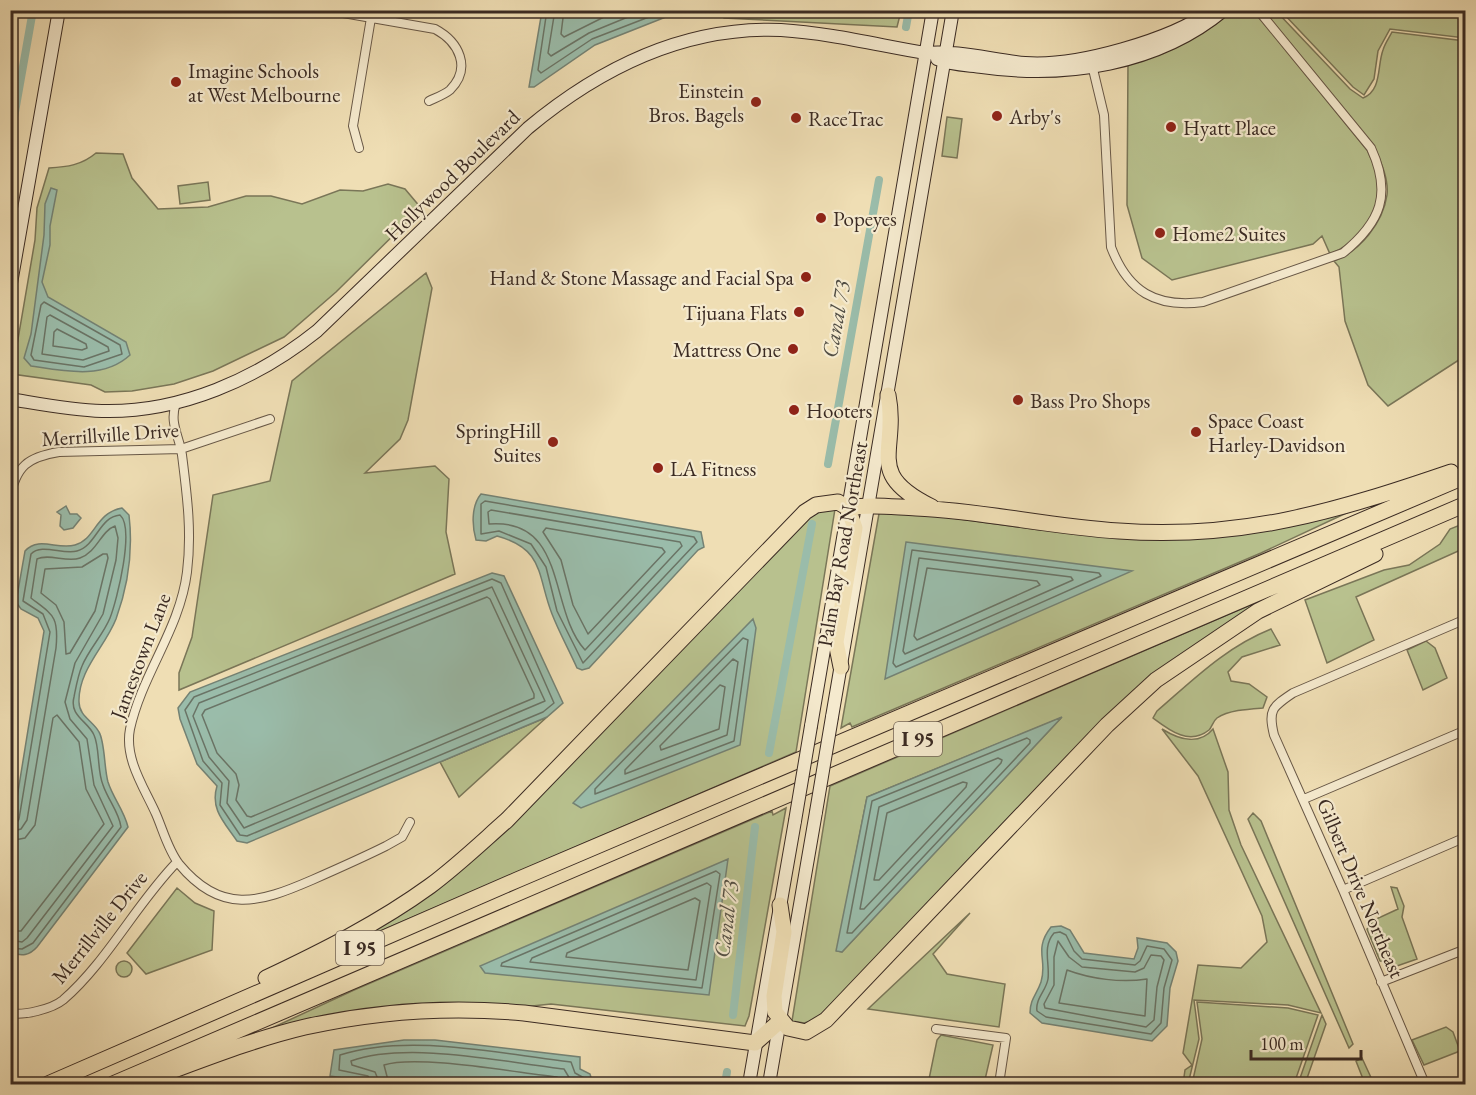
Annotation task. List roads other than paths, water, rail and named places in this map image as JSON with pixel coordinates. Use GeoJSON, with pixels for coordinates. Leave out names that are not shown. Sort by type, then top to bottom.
{"type":"FeatureCollection","features":[{"type":"Feature","properties":{"kind":"highway"},"geometry":{"type":"LineString","coordinates":[[888,394],[892,416],[887,452],[891,475],[901,489],[934,508]]}},
{"type":"Feature","properties":{"kind":"highway"},"geometry":{"type":"LineString","coordinates":[[848,508],[870,504],[934,508],[1117,531],[1166,533],[1221,531],[1320,515],[1466,467]]}},
{"type":"Feature","properties":{"kind":"highway","name":"I 95"},"geometry":{"type":"LineString","coordinates":[[48,1084],[1466,476]]}},
{"type":"Feature","properties":{"kind":"highway"},"geometry":{"type":"LineString","coordinates":[[202,1017],[234,993],[337,944],[430,886],[507,820],[805,512],[816,504],[826,502],[838,502],[848,508],[855,528],[837,642],[841,666]]}},
{"type":"Feature","properties":{"kind":"highway"},"geometry":{"type":"LineString","coordinates":[[780,905],[784,932],[774,996],[775,1012],[788,1028],[806,1032],[826,1020],[1091,741],[1156,680],[1258,611],[1304,586],[1441,524],[1466,506]]}},
{"type":"Feature","properties":{"kind":"highway","name":"I 95"},"geometry":{"type":"LineString","coordinates":[[113,1084],[1466,506]]}},
{"type":"Feature","properties":{"kind":"highway"},"geometry":{"type":"LineString","coordinates":[[135,1084],[303,1027],[396,1012],[496,1010],[755,1043],[780,1021]]}},
{"type":"Feature","properties":{"kind":"main road"},"geometry":{"type":"LineString","coordinates":[[10,289],[59,10]]}},
{"type":"Feature","properties":{"kind":"main road","name":"Palm Bay Road Northeast"},"geometry":{"type":"LineString","coordinates":[[749,1084],[933,10]]}},
{"type":"Feature","properties":{"kind":"main road","name":"Palm Bay Road Northeast"},"geometry":{"type":"LineString","coordinates":[[769,1084],[953,10]]}},
{"type":"Feature","properties":{"kind":"main road"},"geometry":{"type":"LineString","coordinates":[[946,57],[1027,63],[1090,58],[1147,42],[1212,10]]}},
{"type":"Feature","properties":{"kind":"main road"},"geometry":{"type":"LineString","coordinates":[[946,57],[1008,71],[1069,71],[1118,62],[1174,42],[1201,28],[1224,10]]}},
{"type":"Feature","properties":{"kind":"main road","name":"Hollywood Boulevard"},"geometry":{"type":"LineString","coordinates":[[10,399],[67,409],[141,410],[176,403],[244,379],[290,353],[317,331],[528,128],[561,100],[594,79],[638,56],[715,33],[779,30],[946,57]]}},
{"type":"Feature","properties":{"kind":"street"},"geometry":{"type":"LineString","coordinates":[[326,10],[435,29],[450,37],[460,57],[458,78],[449,91],[429,102]]}},
{"type":"Feature","properties":{"kind":"street"},"geometry":{"type":"LineString","coordinates":[[1092,65],[1104,116],[1111,247],[1118,268],[1132,285],[1164,302],[1182,305],[1203,302],[1343,253],[1358,241],[1374,219],[1383,193],[1378,165],[1371,148],[1258,10]]}},
{"type":"Feature","properties":{"kind":"street"},"geometry":{"type":"LineString","coordinates":[[359,148],[353,126],[371,18]]}},
{"type":"Feature","properties":{"kind":"street","name":"Jamestown Lane"},"geometry":{"type":"LineString","coordinates":[[176,403],[173,425],[181,449],[190,512],[190,550],[185,591],[177,617],[138,703],[130,732],[131,754],[140,783],[177,862],[199,885],[218,895],[250,900],[272,897],[387,846],[402,837],[410,822]]}},
{"type":"Feature","properties":{"kind":"street","name":"Merrillville Drive"},"geometry":{"type":"LineString","coordinates":[[10,498],[14,480],[30,459],[41,455],[59,452],[181,449],[270,419]]}},
{"type":"Feature","properties":{"kind":"street","name":"Gilbert Drive Northeast"},"geometry":{"type":"LineString","coordinates":[[1425,1084],[1304,799],[1274,735],[1270,717],[1275,705],[1293,693],[1466,619]]}},
{"type":"Feature","properties":{"kind":"street"},"geometry":{"type":"LineString","coordinates":[[1304,799],[1466,730]]}},
{"type":"Feature","properties":{"kind":"street"},"geometry":{"type":"LineString","coordinates":[[1343,890],[1466,837]]}},
{"type":"Feature","properties":{"kind":"street","name":"Merrillville Drive"},"geometry":{"type":"LineString","coordinates":[[10,1013],[20,1015],[61,1002],[99,960],[154,886],[177,862]]}},
{"type":"Feature","properties":{"kind":"street"},"geometry":{"type":"LineString","coordinates":[[1381,982],[1466,949]]}},
{"type":"Feature","properties":{"kind":"street"},"geometry":{"type":"LineString","coordinates":[[936,1029],[1006,1038],[999,1084]]}},
{"type":"Feature","properties":{"kind":"water"},"geometry":{"type":"Polygon","coordinates":[[[542,10],[681,11],[595,45],[534,87],[529,87],[542,10]]]}},
{"type":"Feature","properties":{"kind":"water"},"geometry":{"type":"Polygon","coordinates":[[[51,188],[57,190],[50,226],[50,245],[42,282],[48,297],[126,342],[130,355],[108,368],[83,372],[57,370],[31,366],[24,358],[31,334],[44,235],[45,204],[51,188]]]}},
{"type":"Feature","properties":{"kind":"water"},"geometry":{"type":"Polygon","coordinates":[[[481,494],[701,532],[704,547],[698,550],[589,668],[582,670],[577,668],[558,628],[532,556],[524,548],[497,536],[486,541],[476,540],[473,516],[475,504],[481,494]]]}},
{"type":"Feature","properties":{"kind":"water"},"geometry":{"type":"Polygon","coordinates":[[[66,506],[70,514],[77,514],[81,518],[73,528],[64,530],[60,526],[61,515],[57,512],[66,506]]]}},
{"type":"Feature","properties":{"kind":"water"},"geometry":{"type":"Polygon","coordinates":[[[122,508],[129,515],[130,541],[124,594],[116,619],[87,669],[80,690],[79,702],[81,711],[101,736],[108,782],[128,827],[37,947],[28,954],[15,954],[11,953],[11,835],[44,631],[38,618],[21,609],[16,602],[25,551],[36,544],[68,546],[82,542],[106,515],[122,508]]]}},
{"type":"Feature","properties":{"kind":"water"},"geometry":{"type":"Polygon","coordinates":[[[906,542],[1132,571],[885,679],[906,542]]]}},
{"type":"Feature","properties":{"kind":"water"},"geometry":{"type":"Polygon","coordinates":[[[492,573],[504,576],[563,703],[547,717],[247,843],[237,841],[217,808],[215,794],[217,786],[197,764],[180,719],[178,708],[190,692],[492,573]]]}},
{"type":"Feature","properties":{"kind":"water"},"geometry":{"type":"Polygon","coordinates":[[[753,619],[756,628],[740,745],[581,808],[573,803],[753,619]]]}},
{"type":"Feature","properties":{"kind":"water"},"geometry":{"type":"Polygon","coordinates":[[[1062,717],[842,952],[836,951],[867,797],[1062,717]]]}},
{"type":"Feature","properties":{"kind":"water"},"geometry":{"type":"Polygon","coordinates":[[[728,859],[709,995],[485,973],[480,966],[728,859]]]}},
{"type":"Feature","properties":{"kind":"water"},"geometry":{"type":"Polygon","coordinates":[[[1061,926],[1070,930],[1084,953],[1134,959],[1138,948],[1137,938],[1167,943],[1176,952],[1178,961],[1170,988],[1167,1026],[1152,1041],[1042,1023],[1030,1013],[1031,1004],[1043,974],[1043,942],[1051,927],[1061,926]]]}},
{"type":"Feature","properties":{"kind":"water"},"geometry":{"type":"Polygon","coordinates":[[[404,1040],[435,1040],[580,1057],[580,1069],[590,1074],[593,1084],[383,1084],[330,1076],[334,1050],[404,1040]]]}},
{"type":"Feature","properties":{"kind":"waterway"},"geometry":{"type":"LineString","coordinates":[[10,140],[33,10]]}},
{"type":"Feature","properties":{"kind":"waterway","name":"Canal 73"},"geometry":{"type":"LineString","coordinates":[[906,27],[909,10]]}},
{"type":"Feature","properties":{"kind":"waterway","name":"Canal 73"},"geometry":{"type":"LineString","coordinates":[[828,464],[879,180]]}},
{"type":"Feature","properties":{"kind":"waterway","name":"Canal 73"},"geometry":{"type":"LineString","coordinates":[[769,753],[812,524]]}},
{"type":"Feature","properties":{"kind":"waterway","name":"Canal 73"},"geometry":{"type":"LineString","coordinates":[[733,1015],[755,827]]}},
{"type":"Feature","properties":{"kind":"waterway","name":"Canal 73"},"geometry":{"type":"LineString","coordinates":[[725,1084],[727,1072]]}},
{"type":"Feature","properties":{"kind":"place","name":"Imagine Schools at West Melbourne"},"geometry":{"type":"Point","coordinates":[176,82]}},
{"type":"Feature","properties":{"kind":"place","name":"Einstein Bros. Bagels"},"geometry":{"type":"Point","coordinates":[756,102]}},
{"type":"Feature","properties":{"kind":"place","name":"Arby's"},"geometry":{"type":"Point","coordinates":[997,116]}},
{"type":"Feature","properties":{"kind":"place","name":"RaceTrac"},"geometry":{"type":"Point","coordinates":[796,118]}},
{"type":"Feature","properties":{"kind":"place","name":"Hyatt Place"},"geometry":{"type":"Point","coordinates":[1171,127]}},
{"type":"Feature","properties":{"kind":"place","name":"Popeyes"},"geometry":{"type":"Point","coordinates":[821,218]}},
{"type":"Feature","properties":{"kind":"place","name":"Home2 Suites"},"geometry":{"type":"Point","coordinates":[1160,233]}},
{"type":"Feature","properties":{"kind":"place","name":"Hand & Stone Massage and Facial Spa"},"geometry":{"type":"Point","coordinates":[806,277]}},
{"type":"Feature","properties":{"kind":"place","name":"Tijuana Flats"},"geometry":{"type":"Point","coordinates":[799,312]}},
{"type":"Feature","properties":{"kind":"place","name":"Mattress One"},"geometry":{"type":"Point","coordinates":[793,349]}},
{"type":"Feature","properties":{"kind":"place","name":"Bass Pro Shops"},"geometry":{"type":"Point","coordinates":[1018,400]}},
{"type":"Feature","properties":{"kind":"place","name":"Hooters"},"geometry":{"type":"Point","coordinates":[794,410]}},
{"type":"Feature","properties":{"kind":"place","name":"Space Coast Harley-Davidson"},"geometry":{"type":"Point","coordinates":[1196,432]}},
{"type":"Feature","properties":{"kind":"place","name":"SpringHill Suites"},"geometry":{"type":"Point","coordinates":[553,442]}},
{"type":"Feature","properties":{"kind":"place","name":"LA Fitness"},"geometry":{"type":"Point","coordinates":[658,468]}}]}
